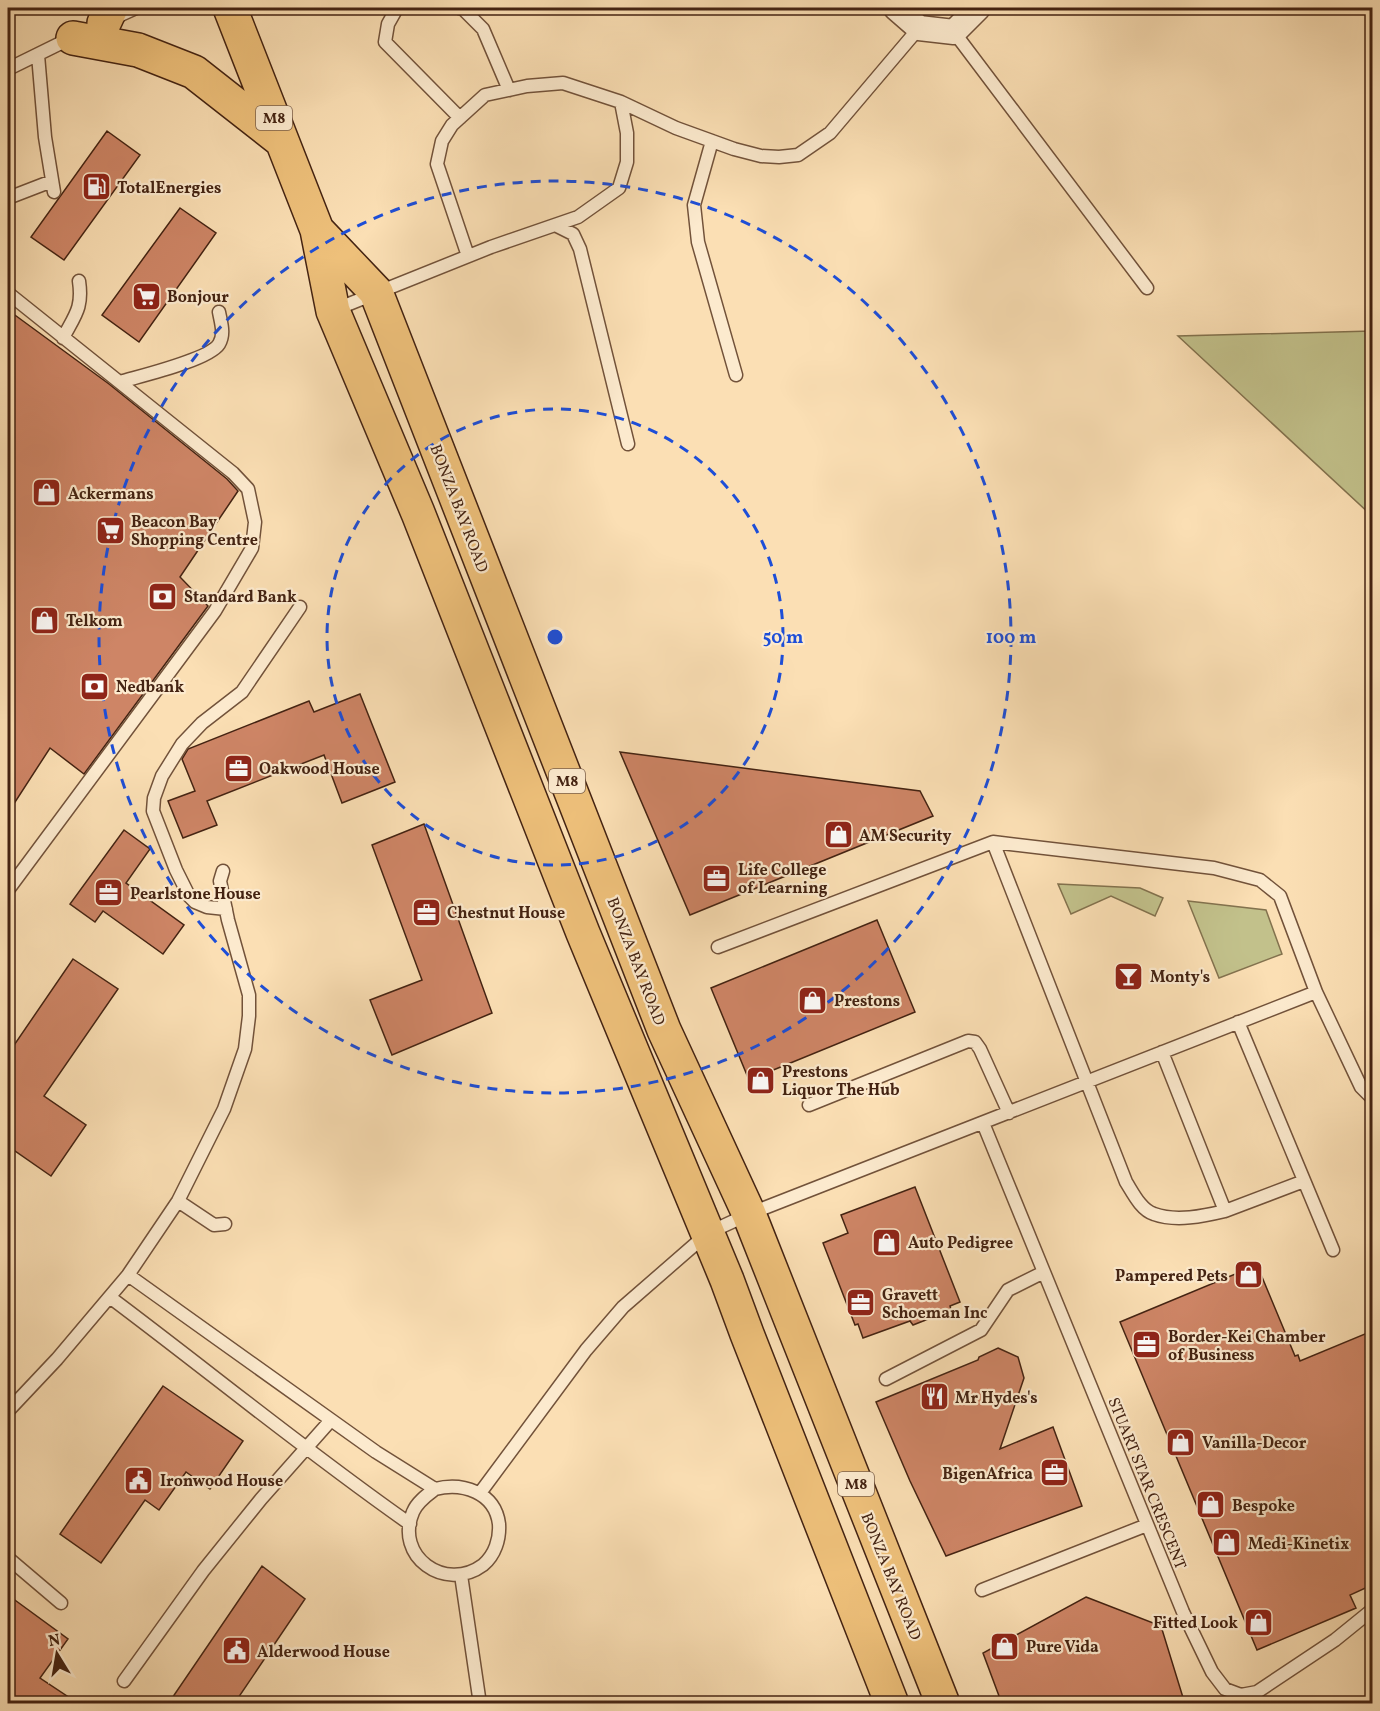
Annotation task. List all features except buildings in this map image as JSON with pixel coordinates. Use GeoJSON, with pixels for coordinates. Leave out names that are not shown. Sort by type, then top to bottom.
{"type":"FeatureCollection","features":[{"type":"Feature","properties":{"kind":"main road","name":"BONZA BAY ROAD"},"geometry":{"type":"LineString","coordinates":[[230,8],[317,230],[333,311],[418,513],[583,933],[708,1233],[892,1704]]}},
{"type":"Feature","properties":{"kind":"main road"},"geometry":{"type":"LineString","coordinates":[[73,38],[138,50],[194,72],[284,142]]}},
{"type":"Feature","properties":{"kind":"main road","name":"BONZA BAY ROAD"},"geometry":{"type":"LineString","coordinates":[[317,230],[376,292],[664,1029],[749,1214],[944,1704]]}},
{"type":"Feature","properties":{"kind":"street"},"geometry":{"type":"LineString","coordinates":[[896,8],[919,28],[954,32],[978,8]]}},
{"type":"Feature","properties":{"kind":"lane"},"geometry":{"type":"LineString","coordinates":[[8,69],[73,38],[107,15],[135,8]]}},
{"type":"Feature","properties":{"kind":"lane"},"geometry":{"type":"LineString","coordinates":[[397,8],[388,24],[385,42],[460,118]]}},
{"type":"Feature","properties":{"kind":"lane"},"geometry":{"type":"LineString","coordinates":[[459,8],[463,9],[483,30],[509,90]]}},
{"type":"Feature","properties":{"kind":"lane"},"geometry":{"type":"LineString","coordinates":[[468,256],[437,164],[442,141],[452,125],[485,95],[527,86],[564,83],[621,102],[676,128],[712,141],[761,156],[798,155],[830,133],[919,28]]}},
{"type":"Feature","properties":{"kind":"lane"},"geometry":{"type":"LineString","coordinates":[[954,32],[1147,288]]}},
{"type":"Feature","properties":{"kind":"lane"},"geometry":{"type":"LineString","coordinates":[[8,198],[53,186],[45,137],[38,55]]}},
{"type":"Feature","properties":{"kind":"lane"},"geometry":{"type":"LineString","coordinates":[[333,311],[468,256],[578,217],[619,188],[627,162],[627,133],[621,102]]}},
{"type":"Feature","properties":{"kind":"lane"},"geometry":{"type":"LineString","coordinates":[[712,141],[694,205],[698,242],[736,375]]}},
{"type":"Feature","properties":{"kind":"lane"},"geometry":{"type":"LineString","coordinates":[[555,225],[573,234],[580,249],[628,444]]}},
{"type":"Feature","properties":{"kind":"lane"},"geometry":{"type":"LineString","coordinates":[[63,338],[80,305],[82,296],[80,281]]}},
{"type":"Feature","properties":{"kind":"lane"},"geometry":{"type":"LineString","coordinates":[[8,293],[233,472],[248,489],[255,522],[252,548],[215,610],[8,890]]}},
{"type":"Feature","properties":{"kind":"lane"},"geometry":{"type":"LineString","coordinates":[[120,382],[194,359],[214,350],[222,333],[219,312]]}},
{"type":"Feature","properties":{"kind":"lane"},"geometry":{"type":"LineString","coordinates":[[226,909],[207,907],[195,902],[189,896],[176,870],[153,811],[154,798],[162,776],[182,744],[202,723],[242,692],[300,607]]}},
{"type":"Feature","properties":{"kind":"lane"},"geometry":{"type":"LineString","coordinates":[[993,842],[1126,1182],[1138,1201],[1153,1214],[1201,1217],[1225,1211],[1304,1181]]}},
{"type":"Feature","properties":{"kind":"lane"},"geometry":{"type":"LineString","coordinates":[[718,947],[993,842],[1214,867],[1260,880],[1280,896],[1316,992],[1361,1087],[1372,1098]]}},
{"type":"Feature","properties":{"kind":"lane"},"geometry":{"type":"LineString","coordinates":[[8,1412],[111,1298],[128,1275],[178,1201],[224,1109],[245,1049],[249,995],[220,881],[223,871]]}},
{"type":"Feature","properties":{"kind":"lane"},"geometry":{"type":"LineString","coordinates":[[480,1493],[586,1350],[622,1308],[708,1233],[749,1214],[1316,992]]}},
{"type":"Feature","properties":{"kind":"lane"},"geometry":{"type":"LineString","coordinates":[[1238,1022],[1333,1250]]}},
{"type":"Feature","properties":{"kind":"lane"},"geometry":{"type":"LineString","coordinates":[[809,1106],[968,1041],[975,1042],[980,1049],[1009,1113]]}},
{"type":"Feature","properties":{"kind":"lane"},"geometry":{"type":"LineString","coordinates":[[1162,1052],[1225,1211]]}},
{"type":"Feature","properties":{"kind":"lane","name":"STUART STAR CRESCENT"},"geometry":{"type":"LineString","coordinates":[[983,1123],[1183,1612],[1212,1672],[1225,1689],[1241,1695],[1257,1692],[1335,1640],[1372,1610]]}},
{"type":"Feature","properties":{"kind":"lane"},"geometry":{"type":"LineString","coordinates":[[178,1201],[214,1225],[225,1224]]}},
{"type":"Feature","properties":{"kind":"lane"},"geometry":{"type":"LineString","coordinates":[[886,1379],[981,1330],[993,1315],[999,1300],[1008,1290],[1044,1272]]}},
{"type":"Feature","properties":{"kind":"lane"},"geometry":{"type":"LineString","coordinates":[[128,1275],[376,1452],[435,1489]]}},
{"type":"Feature","properties":{"kind":"lane"},"geometry":{"type":"LineString","coordinates":[[111,1298],[307,1449],[410,1524]]}},
{"type":"Feature","properties":{"kind":"lane"},"geometry":{"type":"LineString","coordinates":[[124,1681],[203,1571],[261,1499],[331,1420]]}},
{"type":"Feature","properties":{"kind":"lane"},"geometry":{"type":"LineString","coordinates":[[450,1485],[466,1487],[480,1493],[491,1504],[498,1518],[500,1533],[496,1548],[488,1561],[476,1570],[461,1575],[434,1570],[422,1562],[412,1544],[410,1524],[414,1510],[423,1498],[435,1489],[450,1485]]}},
{"type":"Feature","properties":{"kind":"lane"},"geometry":{"type":"LineString","coordinates":[[982,1590],[1147,1525]]}},
{"type":"Feature","properties":{"kind":"lane"},"geometry":{"type":"LineString","coordinates":[[8,1557],[61,1603]]}},
{"type":"Feature","properties":{"kind":"lane"},"geometry":{"type":"LineString","coordinates":[[461,1575],[480,1704]]}},
{"type":"Feature","properties":{"kind":"shaded area"},"geometry":{"type":"Polygon","coordinates":[[[1372,331],[1372,516],[1178,336],[1372,331]]]}},
{"type":"Feature","properties":{"kind":"shaded area"},"geometry":{"type":"Polygon","coordinates":[[[1058,884],[1140,888],[1163,898],[1155,916],[1111,896],[1071,914],[1058,884]]]}},
{"type":"Feature","properties":{"kind":"shaded area"},"geometry":{"type":"Polygon","coordinates":[[[1188,901],[1266,910],[1282,954],[1219,978],[1188,901]]]}},
{"type":"Feature","properties":{"kind":"place","name":"TotalEnergies"},"geometry":{"type":"Point","coordinates":[96,187]}},
{"type":"Feature","properties":{"kind":"place","name":"Bonjour"},"geometry":{"type":"Point","coordinates":[146,296]}},
{"type":"Feature","properties":{"kind":"place","name":"Ackermans"},"geometry":{"type":"Point","coordinates":[47,493]}},
{"type":"Feature","properties":{"kind":"place","name":"Beacon Bay Shopping Centre"},"geometry":{"type":"Point","coordinates":[110,530]}},
{"type":"Feature","properties":{"kind":"place","name":"Standard Bank"},"geometry":{"type":"Point","coordinates":[163,596]}},
{"type":"Feature","properties":{"kind":"place","name":"Telkom"},"geometry":{"type":"Point","coordinates":[45,620]}},
{"type":"Feature","properties":{"kind":"place","name":"Nedbank"},"geometry":{"type":"Point","coordinates":[95,686]}},
{"type":"Feature","properties":{"kind":"place","name":"Oakwood House"},"geometry":{"type":"Point","coordinates":[238,768]}},
{"type":"Feature","properties":{"kind":"place","name":"AM Security"},"geometry":{"type":"Point","coordinates":[838,835]}},
{"type":"Feature","properties":{"kind":"place","name":"Life College of Learning"},"geometry":{"type":"Point","coordinates":[717,878]}},
{"type":"Feature","properties":{"kind":"place","name":"Pearlstone House"},"geometry":{"type":"Point","coordinates":[109,893]}},
{"type":"Feature","properties":{"kind":"place","name":"Chestnut House"},"geometry":{"type":"Point","coordinates":[426,912]}},
{"type":"Feature","properties":{"kind":"place","name":"Monty's"},"geometry":{"type":"Point","coordinates":[1129,976]}},
{"type":"Feature","properties":{"kind":"place","name":"Prestons"},"geometry":{"type":"Point","coordinates":[813,1000]}},
{"type":"Feature","properties":{"kind":"place","name":"Prestons Liquor The Hub"},"geometry":{"type":"Point","coordinates":[761,1080]}},
{"type":"Feature","properties":{"kind":"place","name":"Auto Pedigree"},"geometry":{"type":"Point","coordinates":[887,1242]}},
{"type":"Feature","properties":{"kind":"place","name":"Pampered Pets"},"geometry":{"type":"Point","coordinates":[1249,1275]}},
{"type":"Feature","properties":{"kind":"place","name":"Gravett Schoeman Inc"},"geometry":{"type":"Point","coordinates":[861,1303]}},
{"type":"Feature","properties":{"kind":"place","name":"Border-Kei Chamber of Business"},"geometry":{"type":"Point","coordinates":[1147,1345]}},
{"type":"Feature","properties":{"kind":"place","name":"Mr Hydes's"},"geometry":{"type":"Point","coordinates":[934,1397]}},
{"type":"Feature","properties":{"kind":"place","name":"Vanilla-Decor"},"geometry":{"type":"Point","coordinates":[1181,1442]}},
{"type":"Feature","properties":{"kind":"place","name":"BigenAfrica"},"geometry":{"type":"Point","coordinates":[1054,1473]}},
{"type":"Feature","properties":{"kind":"place","name":"Ironwood House"},"geometry":{"type":"Point","coordinates":[139,1480]}},
{"type":"Feature","properties":{"kind":"place","name":"Bespoke"},"geometry":{"type":"Point","coordinates":[1211,1505]}},
{"type":"Feature","properties":{"kind":"place","name":"Medi-Kinetix"},"geometry":{"type":"Point","coordinates":[1227,1543]}},
{"type":"Feature","properties":{"kind":"place","name":"Fitted Look"},"geometry":{"type":"Point","coordinates":[1259,1622]}},
{"type":"Feature","properties":{"kind":"place","name":"Pure Vida"},"geometry":{"type":"Point","coordinates":[1005,1646]}},
{"type":"Feature","properties":{"kind":"place","name":"Alderwood House"},"geometry":{"type":"Point","coordinates":[236,1651]}}]}
